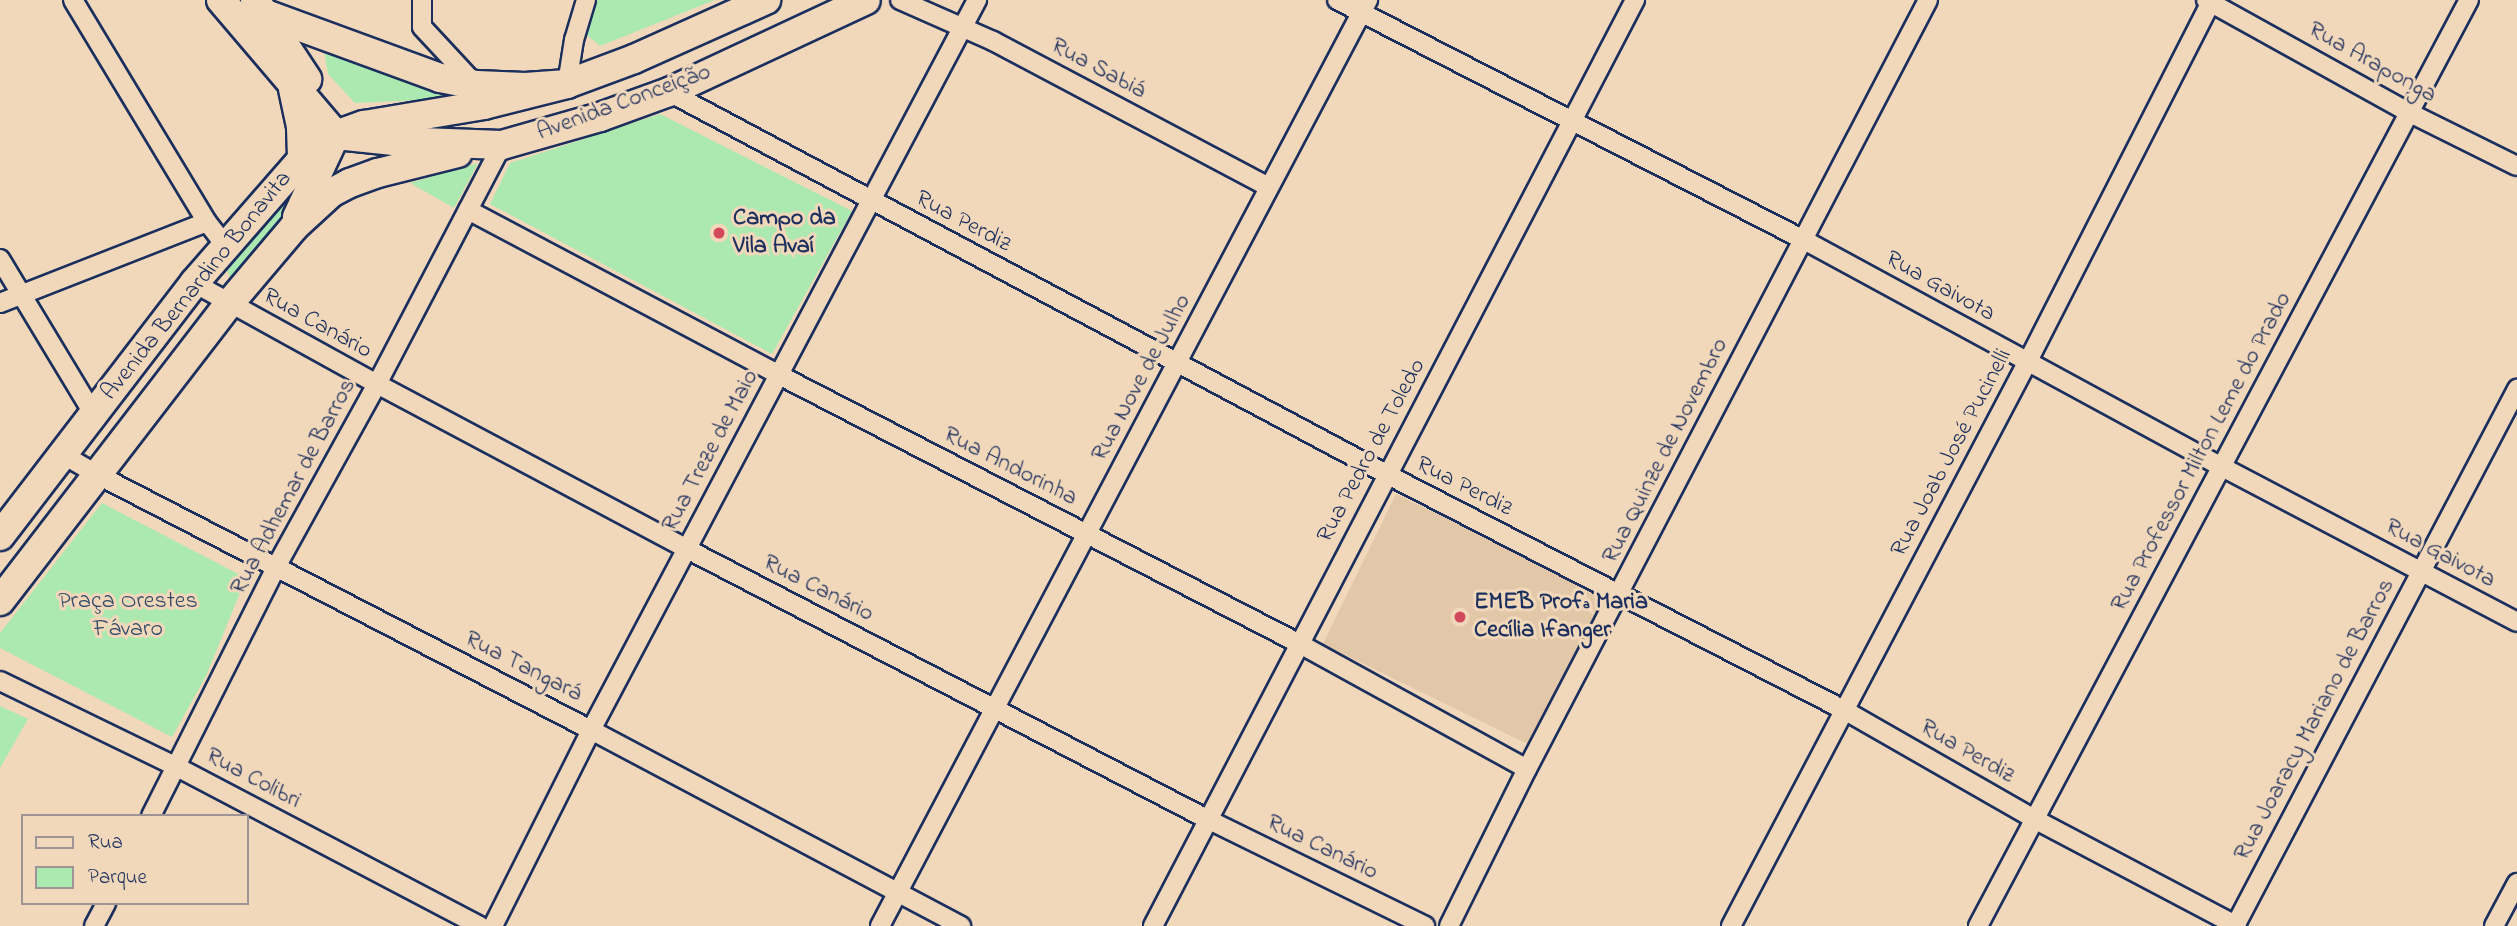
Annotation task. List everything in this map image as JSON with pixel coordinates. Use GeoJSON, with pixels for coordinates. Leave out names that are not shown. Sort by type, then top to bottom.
{"type":"FeatureCollection","features":[{"type":"Feature","properties":{"kind":"main road"},"geometry":{"type":"LineString","coordinates":[[221,0],[290,80],[321,121],[336,135]]}},
{"type":"Feature","properties":{"kind":"main road","name":"Avenida Conceição"},"geometry":{"type":"LineString","coordinates":[[261,8],[396,64],[477,85],[501,88],[567,84],[634,59],[766,0]]}},
{"type":"Feature","properties":{"kind":"main road","name":"Avenida Conceição"},"geometry":{"type":"LineString","coordinates":[[336,135],[383,140],[502,145],[600,117],[669,92],[866,0]]}},
{"type":"Feature","properties":{"kind":"main road"},"geometry":{"type":"LineString","coordinates":[[261,8],[296,59],[336,135]]}},
{"type":"Feature","properties":{"kind":"main road"},"geometry":{"type":"LineString","coordinates":[[290,80],[300,128],[302,159]]}},
{"type":"Feature","properties":{"kind":"main road","name":"Avenida Bernardino Bonavita"},"geometry":{"type":"LineString","coordinates":[[0,536],[194,283],[302,159],[336,135],[389,119],[497,102],[567,84]]}},
{"type":"Feature","properties":{"kind":"main road"},"geometry":{"type":"LineString","coordinates":[[294,227],[336,135]]}},
{"type":"Feature","properties":{"kind":"main road","name":"Avenida Bernardino Bonavita"},"geometry":{"type":"LineString","coordinates":[[0,601],[229,304],[294,227],[331,193],[350,183],[430,159],[502,145]]}},
{"type":"Feature","properties":{"kind":"street"},"geometry":{"type":"LineString","coordinates":[[73,0],[207,222],[225,245]]}},
{"type":"Feature","properties":{"kind":"street"},"geometry":{"type":"LineString","coordinates":[[422,0],[422,27],[477,85]]}},
{"type":"Feature","properties":{"kind":"street"},"geometry":{"type":"LineString","coordinates":[[567,84],[574,40],[586,0]]}},
{"type":"Feature","properties":{"kind":"street","name":"Rua Sabiá"},"geometry":{"type":"LineString","coordinates":[[900,0],[962,26],[1269,187]]}},
{"type":"Feature","properties":{"kind":"street","name":"Rua Treze de Maio"},"geometry":{"type":"LineString","coordinates":[[493,926],[591,730],[977,0]]}},
{"type":"Feature","properties":{"kind":"street","name":"Rua Gaivota"},"geometry":{"type":"LineString","coordinates":[[1337,0],[1364,6],[1572,122],[1802,239],[2027,363],[2517,622]]}},
{"type":"Feature","properties":{"kind":"street","name":"Rua Pedro de Toledo"},"geometry":{"type":"LineString","coordinates":[[1153,926],[1635,0]]}},
{"type":"Feature","properties":{"kind":"street","name":"Rua Quinze de Novembro"},"geometry":{"type":"LineString","coordinates":[[1449,926],[1527,769],[1928,0]]}},
{"type":"Feature","properties":{"kind":"street","name":"Rua Professor Milton Leme do Prado"},"geometry":{"type":"LineString","coordinates":[[1978,926],[2469,0]]}},
{"type":"Feature","properties":{"kind":"street","name":"Rua Araponga"},"geometry":{"type":"LineString","coordinates":[[2210,1],[2410,113],[2517,166]]}},
{"type":"Feature","properties":{"kind":"street","name":"Rua Joab José Pucinelli"},"geometry":{"type":"LineString","coordinates":[[1731,926],[2027,363],[2210,1]]}},
{"type":"Feature","properties":{"kind":"street","name":"Rua Nove de Julho"},"geometry":{"type":"LineString","coordinates":[[880,926],[997,709],[1364,6]]}},
{"type":"Feature","properties":{"kind":"street","name":"Rua Perdiz"},"geometry":{"type":"LineString","coordinates":[[669,92],[869,201],[1179,362],[1388,475],[1843,710],[2036,820],[2236,926]]}},
{"type":"Feature","properties":{"kind":"street","name":"Rua Adhemar de Barros"},"geometry":{"type":"LineString","coordinates":[[152,814],[276,568],[377,384],[502,145]]}},
{"type":"Feature","properties":{"kind":"street","name":"Rua Andorinha"},"geometry":{"type":"LineString","coordinates":[[468,210],[779,375],[1298,643],[1527,769]]}},
{"type":"Feature","properties":{"kind":"street"},"geometry":{"type":"LineString","coordinates":[[0,303],[207,222]]}},
{"type":"Feature","properties":{"kind":"street"},"geometry":{"type":"LineString","coordinates":[[0,259],[93,413]]}},
{"type":"Feature","properties":{"kind":"street","name":"Rua Canário"},"geometry":{"type":"LineString","coordinates":[[194,283],[687,549],[1207,819],[1425,926]]}},
{"type":"Feature","properties":{"kind":"street","name":"Rua Joaracy Mariano de Barros"},"geometry":{"type":"LineString","coordinates":[[2236,926],[2517,388]]}},
{"type":"Feature","properties":{"kind":"street","name":"Rua Tangará"},"geometry":{"type":"LineString","coordinates":[[62,454],[961,926]]}},
{"type":"Feature","properties":{"kind":"street","name":"Rua Colibri"},"geometry":{"type":"LineString","coordinates":[[0,681],[177,766],[480,926]]}},
{"type":"Feature","properties":{"kind":"street"},"geometry":{"type":"LineString","coordinates":[[2494,926],[2517,883]]}},
{"type":"Feature","properties":{"kind":"street"},"geometry":{"type":"LineString","coordinates":[[94,926],[105,905]]}},
{"type":"Feature","properties":{"kind":"shaded area","name":"EMEB Profª Maria Cecília Ifanger"},"geometry":{"type":"Polygon","coordinates":[[[1396,494],[1608,597],[1535,748],[1323,644],[1396,494]]]}},
{"type":"Feature","properties":{"kind":"green space"},"geometry":{"type":"Polygon","coordinates":[[[598,0],[715,0],[600,46],[582,31],[598,0]]]}},
{"type":"Feature","properties":{"kind":"green space"},"geometry":{"type":"Polygon","coordinates":[[[323,44],[466,94],[449,99],[355,103],[328,74],[323,44]]]}},
{"type":"Feature","properties":{"kind":"green space","name":"Campo da Vila Avaí"},"geometry":{"type":"Polygon","coordinates":[[[660,114],[852,211],[772,354],[490,204],[510,163],[660,114]]]}},
{"type":"Feature","properties":{"kind":"green space"},"geometry":{"type":"Polygon","coordinates":[[[478,163],[454,208],[410,183],[478,163]]]}},
{"type":"Feature","properties":{"kind":"green space"},"geometry":{"type":"Polygon","coordinates":[[[288,189],[296,199],[232,281],[224,265],[288,189]]]}},
{"type":"Feature","properties":{"kind":"green space","name":"Praça Orestes Fávaro"},"geometry":{"type":"Polygon","coordinates":[[[102,503],[246,578],[206,676],[172,737],[0,648],[0,633],[102,503]]]}},
{"type":"Feature","properties":{"kind":"green space"},"geometry":{"type":"Polygon","coordinates":[[[0,706],[28,719],[0,768],[0,706]]]}},
{"type":"Feature","properties":{"kind":"place","name":"Campo da Vila Avaí"},"geometry":{"type":"Point","coordinates":[719,233]}},
{"type":"Feature","properties":{"kind":"place","name":"EMEB Profª Maria Cecília Ifanger"},"geometry":{"type":"Point","coordinates":[1460,617]}}]}
